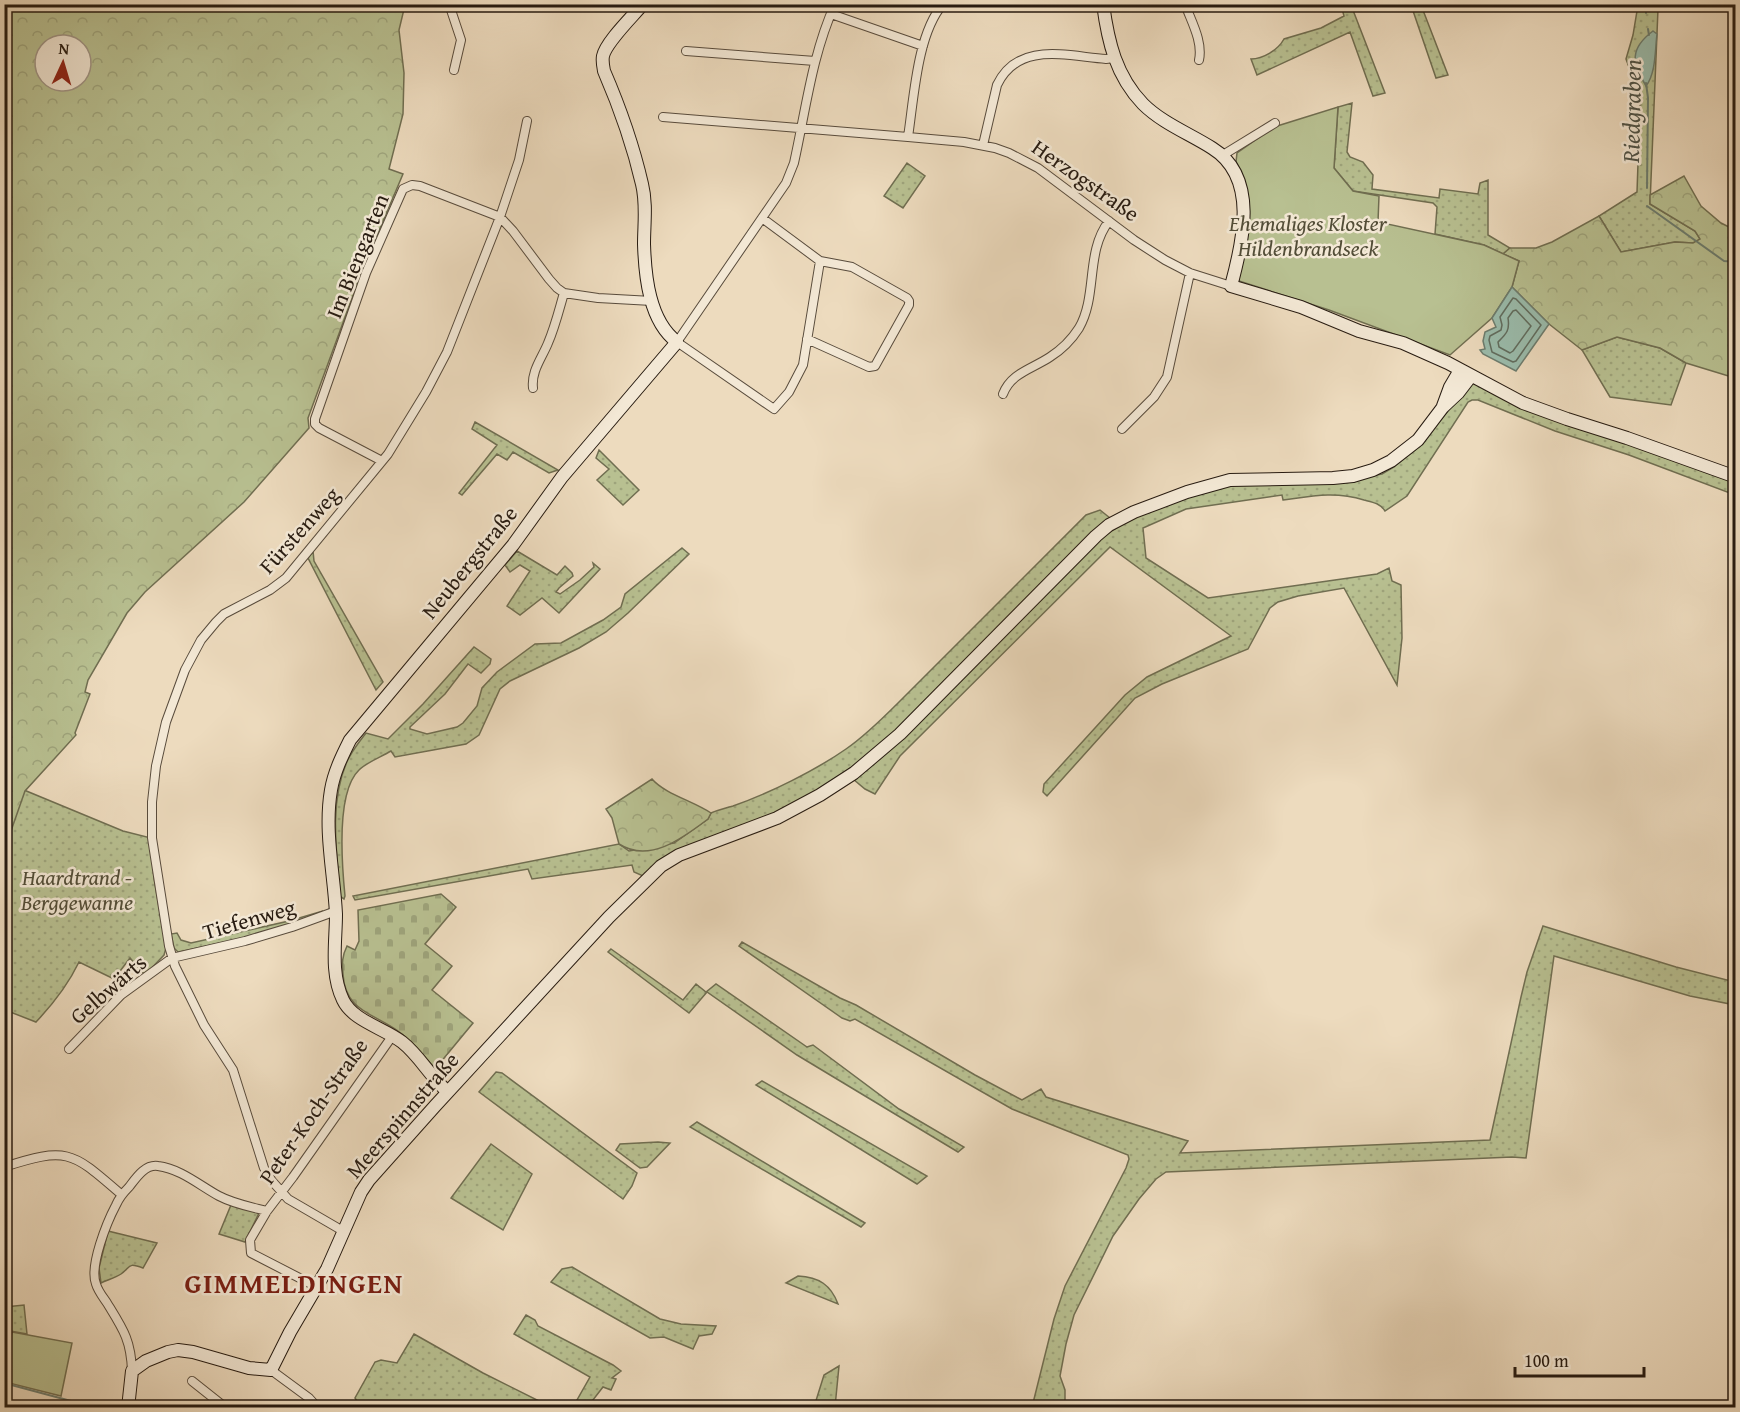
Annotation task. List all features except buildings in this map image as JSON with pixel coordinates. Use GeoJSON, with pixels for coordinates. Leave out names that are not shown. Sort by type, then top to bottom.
{"type":"FeatureCollection","features":[{"type":"Feature","properties":{"kind":"street"},"geometry":{"type":"LineString","coordinates":[[449,4],[460,35],[454,70]]}},
{"type":"Feature","properties":{"kind":"street"},"geometry":{"type":"LineString","coordinates":[[643,4],[611,41],[603,58],[604,71],[625,120],[643,186],[645,258],[652,301],[664,331],[676,342],[774,409],[789,392],[803,365],[820,261]]}},
{"type":"Feature","properties":{"kind":"street","name":"Neubergstraße"},"geometry":{"type":"LineString","coordinates":[[448,1092],[436,1083],[415,1054],[393,1035],[356,1014],[347,1006],[338,989],[334,960],[336,911],[330,856],[329,811],[330,791],[337,766],[351,740],[513,545],[562,477],[676,342],[786,183],[791,173],[815,61],[835,4]]}},
{"type":"Feature","properties":{"kind":"street"},"geometry":{"type":"LineString","coordinates":[[908,137],[923,46],[934,18],[943,4]]}},
{"type":"Feature","properties":{"kind":"street"},"geometry":{"type":"LineString","coordinates":[[1103,4],[1108,41],[1127,84],[1150,110],[1223,155],[1235,173],[1244,202],[1242,236],[1232,286]]}},
{"type":"Feature","properties":{"kind":"street"},"geometry":{"type":"LineString","coordinates":[[1185,4],[1199,44],[1199,60]]}},
{"type":"Feature","properties":{"kind":"street"},"geometry":{"type":"LineString","coordinates":[[831,14],[923,46]]}},
{"type":"Feature","properties":{"kind":"street"},"geometry":{"type":"LineString","coordinates":[[686,51],[815,61]]}},
{"type":"Feature","properties":{"kind":"street"},"geometry":{"type":"LineString","coordinates":[[983,145],[997,85],[1014,63],[1040,54],[1114,58]]}},
{"type":"Feature","properties":{"kind":"street","name":"Herzogstraße"},"geometry":{"type":"LineString","coordinates":[[663,117],[908,137],[983,145],[1009,153],[1028,162],[1165,260],[1190,273],[1301,307],[1359,331],[1403,343],[1523,403],[1736,477]]}},
{"type":"Feature","properties":{"kind":"street","name":"Fürstenweg"},"geometry":{"type":"LineString","coordinates":[[343,1231],[288,1199],[272,1181],[264,1168],[233,1070],[197,1013],[172,958],[152,838],[152,802],[156,766],[166,722],[185,670],[208,629],[224,615],[270,590],[286,578],[382,461],[426,392],[447,352],[500,217],[519,160],[527,121]]}},
{"type":"Feature","properties":{"kind":"street"},"geometry":{"type":"LineString","coordinates":[[1223,155],[1275,123]]}},
{"type":"Feature","properties":{"kind":"street","name":"Im Biengarten"},"geometry":{"type":"LineString","coordinates":[[382,461],[320,428],[315,424],[315,419],[366,273],[403,189],[412,185],[420,186],[500,217],[549,279],[564,293]]}},
{"type":"Feature","properties":{"kind":"street"},"geometry":{"type":"LineString","coordinates":[[762,218],[820,261],[852,267],[909,301],[909,305],[874,366],[869,367],[807,339]]}},
{"type":"Feature","properties":{"kind":"street"},"geometry":{"type":"LineString","coordinates":[[1003,394],[1011,380],[1060,350],[1079,328],[1088,303],[1098,239],[1109,220]]}},
{"type":"Feature","properties":{"kind":"street"},"geometry":{"type":"LineString","coordinates":[[1122,429],[1154,398],[1167,376],[1190,273]]}},
{"type":"Feature","properties":{"kind":"street"},"geometry":{"type":"LineString","coordinates":[[533,388],[533,376],[548,343],[564,293],[598,298],[652,301]]}},
{"type":"Feature","properties":{"kind":"street","name":"Meerspinnstraße"},"geometry":{"type":"LineString","coordinates":[[271,1370],[290,1332],[327,1269],[361,1192],[369,1180],[609,917],[662,866],[679,855],[790,812],[831,788],[872,759],[900,734],[1109,525],[1187,492],[1230,480],[1333,478],[1353,476],[1373,470],[1391,461],[1418,440],[1443,407],[1450,387],[1466,373]]}},
{"type":"Feature","properties":{"kind":"street","name":"Tiefenweg"},"geometry":{"type":"LineString","coordinates":[[172,958],[245,941],[336,911]]}},
{"type":"Feature","properties":{"kind":"street","name":"Gelbwärts"},"geometry":{"type":"LineString","coordinates":[[69,1048],[121,995],[172,958]]}},
{"type":"Feature","properties":{"kind":"street","name":"Peter-Koch-Straße"},"geometry":{"type":"LineString","coordinates":[[128,1407],[132,1371],[131,1350],[126,1333],[95,1281],[96,1258],[122,1195],[147,1168],[158,1166],[182,1174],[222,1198],[267,1211],[393,1035]]}},
{"type":"Feature","properties":{"kind":"street"},"geometry":{"type":"LineString","coordinates":[[4,1167],[45,1155],[64,1155],[81,1162],[122,1195]]}},
{"type":"Feature","properties":{"kind":"street"},"geometry":{"type":"LineString","coordinates":[[267,1211],[250,1240],[251,1253],[317,1287]]}},
{"type":"Feature","properties":{"kind":"street"},"geometry":{"type":"LineString","coordinates":[[132,1371],[146,1361],[168,1352],[178,1350],[193,1352],[249,1368],[271,1370],[318,1407]]}},
{"type":"Feature","properties":{"kind":"street"},"geometry":{"type":"LineString","coordinates":[[192,1381],[226,1407]]}},
{"type":"Feature","properties":{"kind":"green space"},"geometry":{"type":"Polygon","coordinates":[[[5,4],[405,5],[399,30],[404,73],[403,114],[389,169],[403,174],[362,271],[308,418],[309,428],[244,502],[145,592],[127,613],[88,680],[85,692],[90,694],[76,735],[25,791],[5,848],[5,4]]]}},
{"type":"Feature","properties":{"kind":"green space"},"geometry":{"type":"Polygon","coordinates":[[[1341,5],[1351,5],[1385,93],[1373,96],[1350,32],[1257,75],[1251,59],[1270,53],[1284,39],[1321,28],[1344,16],[1341,5]]]}},
{"type":"Feature","properties":{"kind":"green space"},"geometry":{"type":"Polygon","coordinates":[[[1411,5],[1421,5],[1448,75],[1436,78],[1411,5]]]}},
{"type":"Feature","properties":{"kind":"green space"},"geometry":{"type":"Polygon","coordinates":[[[1638,5],[1673,5],[1658,9],[1650,204],[1695,231],[1701,240],[1693,243],[1675,242],[1621,252],[1599,216],[1637,192],[1640,106],[1638,92],[1626,59],[1638,5]]]}},
{"type":"Feature","properties":{"kind":"green space"},"geometry":{"type":"Polygon","coordinates":[[[1352,103],[1347,152],[1350,157],[1363,162],[1373,175],[1372,189],[1439,198],[1440,189],[1478,194],[1480,183],[1488,180],[1488,235],[1510,248],[1503,254],[1484,245],[1435,234],[1437,207],[1433,203],[1353,191],[1334,168],[1338,107],[1352,103]]]}},
{"type":"Feature","properties":{"kind":"green space","name":"Ehemaliges Kloster Hildenbrandseck"},"geometry":{"type":"Polygon","coordinates":[[[1338,107],[1334,168],[1353,191],[1379,196],[1378,222],[1484,245],[1519,261],[1512,287],[1492,318],[1450,355],[1329,310],[1239,281],[1246,189],[1236,162],[1237,153],[1274,127],[1338,107]]]}},
{"type":"Feature","properties":{"kind":"green space"},"geometry":{"type":"Polygon","coordinates":[[[907,163],[925,176],[903,208],[884,196],[907,163]]]}},
{"type":"Feature","properties":{"kind":"green space"},"geometry":{"type":"Polygon","coordinates":[[[1684,176],[1701,206],[1721,223],[1735,230],[1735,378],[1686,363],[1660,348],[1617,337],[1582,350],[1549,324],[1512,287],[1519,261],[1503,254],[1510,248],[1536,248],[1552,242],[1599,216],[1621,252],[1675,242],[1693,243],[1700,239],[1695,231],[1650,204],[1650,195],[1684,176]]]}},
{"type":"Feature","properties":{"kind":"green space"},"geometry":{"type":"Polygon","coordinates":[[[1617,337],[1660,348],[1686,363],[1671,405],[1610,397],[1582,350],[1617,337]]]}},
{"type":"Feature","properties":{"kind":"green space"},"geometry":{"type":"Polygon","coordinates":[[[1471,381],[1735,482],[1735,495],[1629,455],[1555,431],[1478,400],[1472,400],[1468,402],[1407,496],[1385,511],[1376,503],[1353,497],[1324,495],[1283,500],[1282,495],[1186,509],[1143,528],[1146,558],[1208,598],[1377,574],[1389,568],[1392,581],[1401,585],[1402,638],[1397,685],[1344,588],[1278,602],[1270,608],[1248,649],[1162,684],[1135,698],[1047,796],[1043,792],[1044,784],[1125,695],[1147,677],[1231,636],[1110,547],[900,756],[875,794],[853,779],[1102,537],[1132,518],[1227,483],[1349,480],[1382,474],[1415,450],[1471,381]]]}},
{"type":"Feature","properties":{"kind":"green space"},"geometry":{"type":"Polygon","coordinates":[[[475,422],[558,470],[549,473],[513,452],[507,460],[497,454],[462,495],[459,493],[497,445],[472,429],[475,422]]]}},
{"type":"Feature","properties":{"kind":"green space"},"geometry":{"type":"Polygon","coordinates":[[[599,450],[639,490],[623,505],[597,480],[609,469],[596,458],[599,450]]]}},
{"type":"Feature","properties":{"kind":"green space"},"geometry":{"type":"Polygon","coordinates":[[[1100,510],[1110,518],[876,750],[799,802],[643,876],[634,872],[632,865],[532,879],[528,869],[355,900],[353,896],[619,844],[629,851],[674,843],[708,819],[711,813],[747,801],[791,781],[853,744],[886,715],[1086,515],[1100,510]]]}},
{"type":"Feature","properties":{"kind":"green space"},"geometry":{"type":"Polygon","coordinates":[[[682,548],[689,554],[606,632],[579,648],[510,681],[500,689],[479,735],[466,744],[395,757],[391,751],[359,770],[352,780],[344,812],[342,849],[344,899],[340,896],[336,847],[337,796],[348,760],[366,733],[388,739],[474,647],[491,659],[490,664],[481,673],[468,664],[445,694],[410,729],[427,734],[457,727],[477,706],[482,688],[497,672],[535,644],[561,643],[603,620],[621,607],[625,594],[682,548]]]}},
{"type":"Feature","properties":{"kind":"green space"},"geometry":{"type":"Polygon","coordinates":[[[313,551],[314,561],[383,682],[376,690],[308,558],[313,551]]]}},
{"type":"Feature","properties":{"kind":"green space"},"geometry":{"type":"Polygon","coordinates":[[[517,551],[557,575],[565,566],[572,573],[573,576],[556,592],[560,594],[594,567],[593,563],[600,569],[559,613],[542,598],[520,615],[507,606],[530,571],[520,565],[510,572],[505,565],[517,551]]]}},
{"type":"Feature","properties":{"kind":"green space","name":"Haardtrand - Berggewanne"},"geometry":{"type":"Polygon","coordinates":[[[4,775],[24,790],[123,831],[151,838],[154,878],[166,948],[164,955],[145,975],[130,958],[114,979],[79,962],[60,994],[36,1022],[5,1010],[4,775]]]}},
{"type":"Feature","properties":{"kind":"green space"},"geometry":{"type":"Polygon","coordinates":[[[652,779],[664,789],[711,813],[708,819],[699,826],[666,846],[643,851],[631,849],[619,844],[612,818],[606,809],[652,779]]]}},
{"type":"Feature","properties":{"kind":"green space"},"geometry":{"type":"Polygon","coordinates":[[[441,894],[456,907],[425,944],[452,966],[432,990],[473,1023],[435,1069],[403,1035],[355,1004],[345,986],[343,963],[347,946],[355,950],[359,941],[358,910],[441,894]]]}},
{"type":"Feature","properties":{"kind":"green space"},"geometry":{"type":"Polygon","coordinates":[[[323,911],[285,927],[178,952],[174,948],[171,934],[177,933],[181,940],[191,943],[323,911]]]}},
{"type":"Feature","properties":{"kind":"green space"},"geometry":{"type":"Polygon","coordinates":[[[1543,926],[1676,967],[1735,982],[1735,1005],[1690,996],[1554,956],[1526,1158],[1166,1172],[1156,1179],[1139,1199],[1113,1236],[1074,1315],[1060,1376],[1065,1390],[1065,1408],[1032,1407],[1054,1319],[1065,1286],[1126,1168],[1128,1155],[1012,1109],[855,1019],[850,1021],[842,1018],[739,946],[742,942],[1022,1100],[1041,1089],[1046,1097],[1188,1141],[1180,1153],[1490,1140],[1527,972],[1543,926]]]}},
{"type":"Feature","properties":{"kind":"green space"},"geometry":{"type":"Polygon","coordinates":[[[611,949],[683,1000],[696,984],[706,992],[716,984],[807,1047],[813,1045],[899,1109],[964,1147],[958,1152],[797,1055],[707,992],[689,1013],[608,952],[611,949]]]}},
{"type":"Feature","properties":{"kind":"green space"},"geometry":{"type":"Polygon","coordinates":[[[496,1072],[502,1073],[637,1173],[623,1199],[479,1092],[496,1072]]]}},
{"type":"Feature","properties":{"kind":"green space"},"geometry":{"type":"Polygon","coordinates":[[[762,1081],[927,1176],[917,1184],[756,1085],[762,1081]]]}},
{"type":"Feature","properties":{"kind":"green space"},"geometry":{"type":"Polygon","coordinates":[[[697,1122],[865,1223],[861,1227],[690,1127],[697,1122]]]}},
{"type":"Feature","properties":{"kind":"green space"},"geometry":{"type":"Polygon","coordinates":[[[670,1143],[647,1167],[640,1168],[616,1150],[620,1144],[670,1143]]]}},
{"type":"Feature","properties":{"kind":"green space"},"geometry":{"type":"Polygon","coordinates":[[[491,1144],[532,1174],[503,1230],[451,1198],[491,1144]]]}},
{"type":"Feature","properties":{"kind":"green space"},"geometry":{"type":"Polygon","coordinates":[[[231,1205],[259,1213],[245,1242],[219,1234],[231,1205]]]}},
{"type":"Feature","properties":{"kind":"green space"},"geometry":{"type":"Polygon","coordinates":[[[108,1231],[157,1243],[143,1268],[132,1265],[119,1275],[101,1283],[99,1268],[108,1231]]]}},
{"type":"Feature","properties":{"kind":"green space"},"geometry":{"type":"Polygon","coordinates":[[[572,1267],[660,1319],[681,1324],[716,1326],[712,1334],[699,1336],[693,1349],[664,1337],[650,1338],[551,1282],[562,1269],[572,1267]]]}},
{"type":"Feature","properties":{"kind":"green space"},"geometry":{"type":"Polygon","coordinates":[[[798,1276],[812,1278],[823,1283],[832,1292],[838,1304],[786,1283],[798,1276]]]}},
{"type":"Feature","properties":{"kind":"green space"},"geometry":{"type":"Polygon","coordinates":[[[24,1305],[27,1334],[11,1331],[5,1357],[5,1307],[24,1305]]]}},
{"type":"Feature","properties":{"kind":"green space"},"geometry":{"type":"Polygon","coordinates":[[[526,1315],[535,1320],[538,1326],[621,1371],[612,1378],[616,1379],[611,1390],[603,1387],[589,1405],[595,1407],[573,1407],[590,1377],[514,1334],[526,1315]]]}},
{"type":"Feature","properties":{"kind":"green space"},"geometry":{"type":"Polygon","coordinates":[[[12,1332],[72,1343],[61,1396],[5,1382],[5,1360],[12,1332]]]}},
{"type":"Feature","properties":{"kind":"green space"},"geometry":{"type":"Polygon","coordinates":[[[414,1334],[483,1373],[551,1407],[463,1408],[459,1405],[457,1408],[361,1408],[355,1398],[375,1362],[381,1360],[397,1363],[414,1334]]]}},
{"type":"Feature","properties":{"kind":"green space"},"geometry":{"type":"Polygon","coordinates":[[[839,1366],[835,1407],[814,1407],[824,1375],[839,1366]]]}},
{"type":"Feature","properties":{"kind":"water"},"geometry":{"type":"Polygon","coordinates":[[[1653,31],[1657,34],[1654,61],[1652,75],[1646,86],[1638,70],[1635,57],[1640,44],[1653,31]]]}},
{"type":"Feature","properties":{"kind":"water"},"geometry":{"type":"Polygon","coordinates":[[[1512,287],[1549,324],[1516,371],[1483,354],[1480,350],[1485,349],[1483,341],[1485,332],[1496,327],[1492,318],[1512,287]]]}},
{"type":"Feature","properties":{"kind":"waterway"},"geometry":{"type":"LineString","coordinates":[[1646,4],[1646,13]]}},
{"type":"Feature","properties":{"kind":"waterway","name":"Riedgraben"},"geometry":{"type":"LineString","coordinates":[[1648,29],[1649,35]]}},
{"type":"Feature","properties":{"kind":"waterway","name":"Riedgraben"},"geometry":{"type":"LineString","coordinates":[[1646,83],[1648,98],[1647,188]]}},
{"type":"Feature","properties":{"kind":"waterway","name":"Riedgraben"},"geometry":{"type":"LineString","coordinates":[[1647,206],[1724,261],[1736,262]]}},
{"type":"Feature","properties":{"kind":"waterway"},"geometry":{"type":"LineString","coordinates":[[4,1383],[97,1408]]}},
{"type":"Feature","properties":{"kind":"district","name":"GIMMELDINGEN"},"geometry":{"type":"Point","coordinates":[294,1283]}}]}
